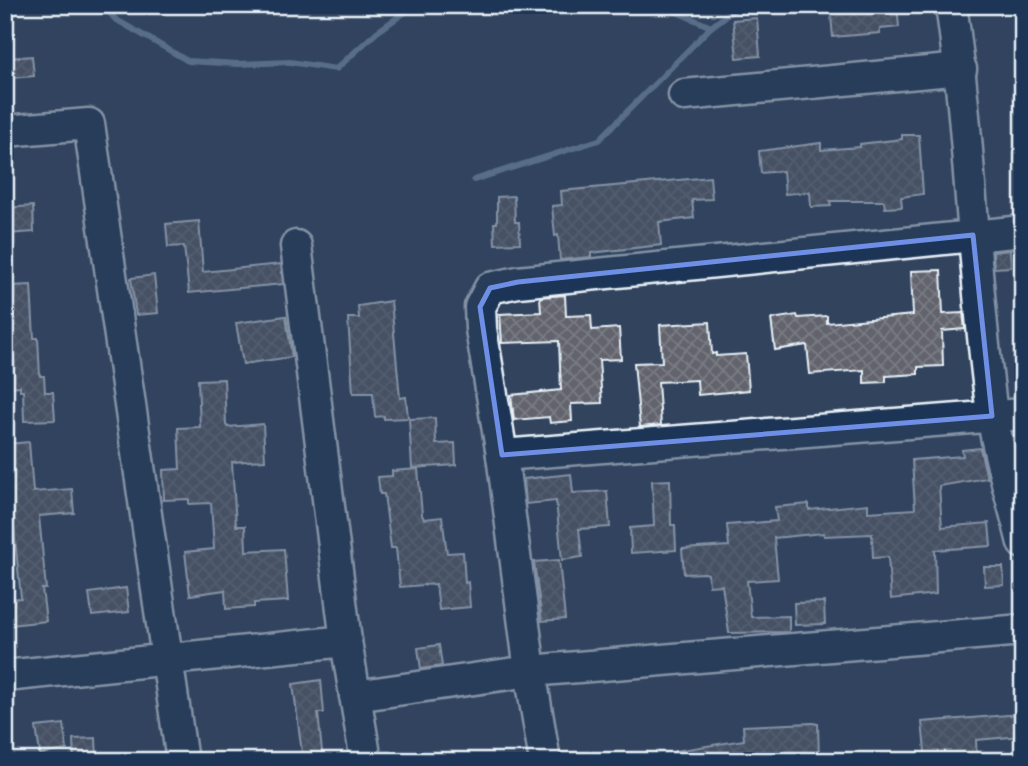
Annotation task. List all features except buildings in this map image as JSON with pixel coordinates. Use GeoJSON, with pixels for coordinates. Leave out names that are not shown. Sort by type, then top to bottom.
{"type":"FeatureCollection","features":[{"type":"Feature","properties":{"kind":"street"},"geometry":{"type":"LineString","coordinates":[[951,5],[961,69],[973,235],[992,416],[1023,543]]}},
{"type":"Feature","properties":{"kind":"street"},"geometry":{"type":"LineString","coordinates":[[684,95],[961,69]]}},
{"type":"Feature","properties":{"kind":"street"},"geometry":{"type":"LineString","coordinates":[[5,131],[89,124],[182,761]]}},
{"type":"Feature","properties":{"kind":"street"},"geometry":{"type":"LineString","coordinates":[[545,761],[530,671],[502,455],[481,329],[480,307],[490,288],[518,282],[1023,231]]}},
{"type":"Feature","properties":{"kind":"street"},"geometry":{"type":"LineString","coordinates":[[296,246],[346,641],[366,761]]}},
{"type":"Feature","properties":{"kind":"street"},"geometry":{"type":"LineString","coordinates":[[502,455],[1023,414]]}},
{"type":"Feature","properties":{"kind":"street"},"geometry":{"type":"LineString","coordinates":[[355,696],[530,671],[1023,630]]}},
{"type":"Feature","properties":{"kind":"street"},"geometry":{"type":"LineString","coordinates":[[5,676],[346,641]]}},
{"type":"Feature","properties":{"kind":"highlighted area"},"geometry":{"type":"Polygon","coordinates":[[[973,235],[992,416],[502,455],[480,307],[490,288],[518,282],[973,235]]]}},
{"type":"Feature","properties":{"kind":"waterway"},"geometry":{"type":"LineString","coordinates":[[103,5],[115,19],[188,61],[238,64],[290,62],[336,69],[377,32],[415,5]]}},
{"type":"Feature","properties":{"kind":"waterway"},"geometry":{"type":"LineString","coordinates":[[661,5],[711,27],[740,5]]}},
{"type":"Feature","properties":{"kind":"waterway"},"geometry":{"type":"LineString","coordinates":[[474,180],[599,140],[711,27]]}}]}
